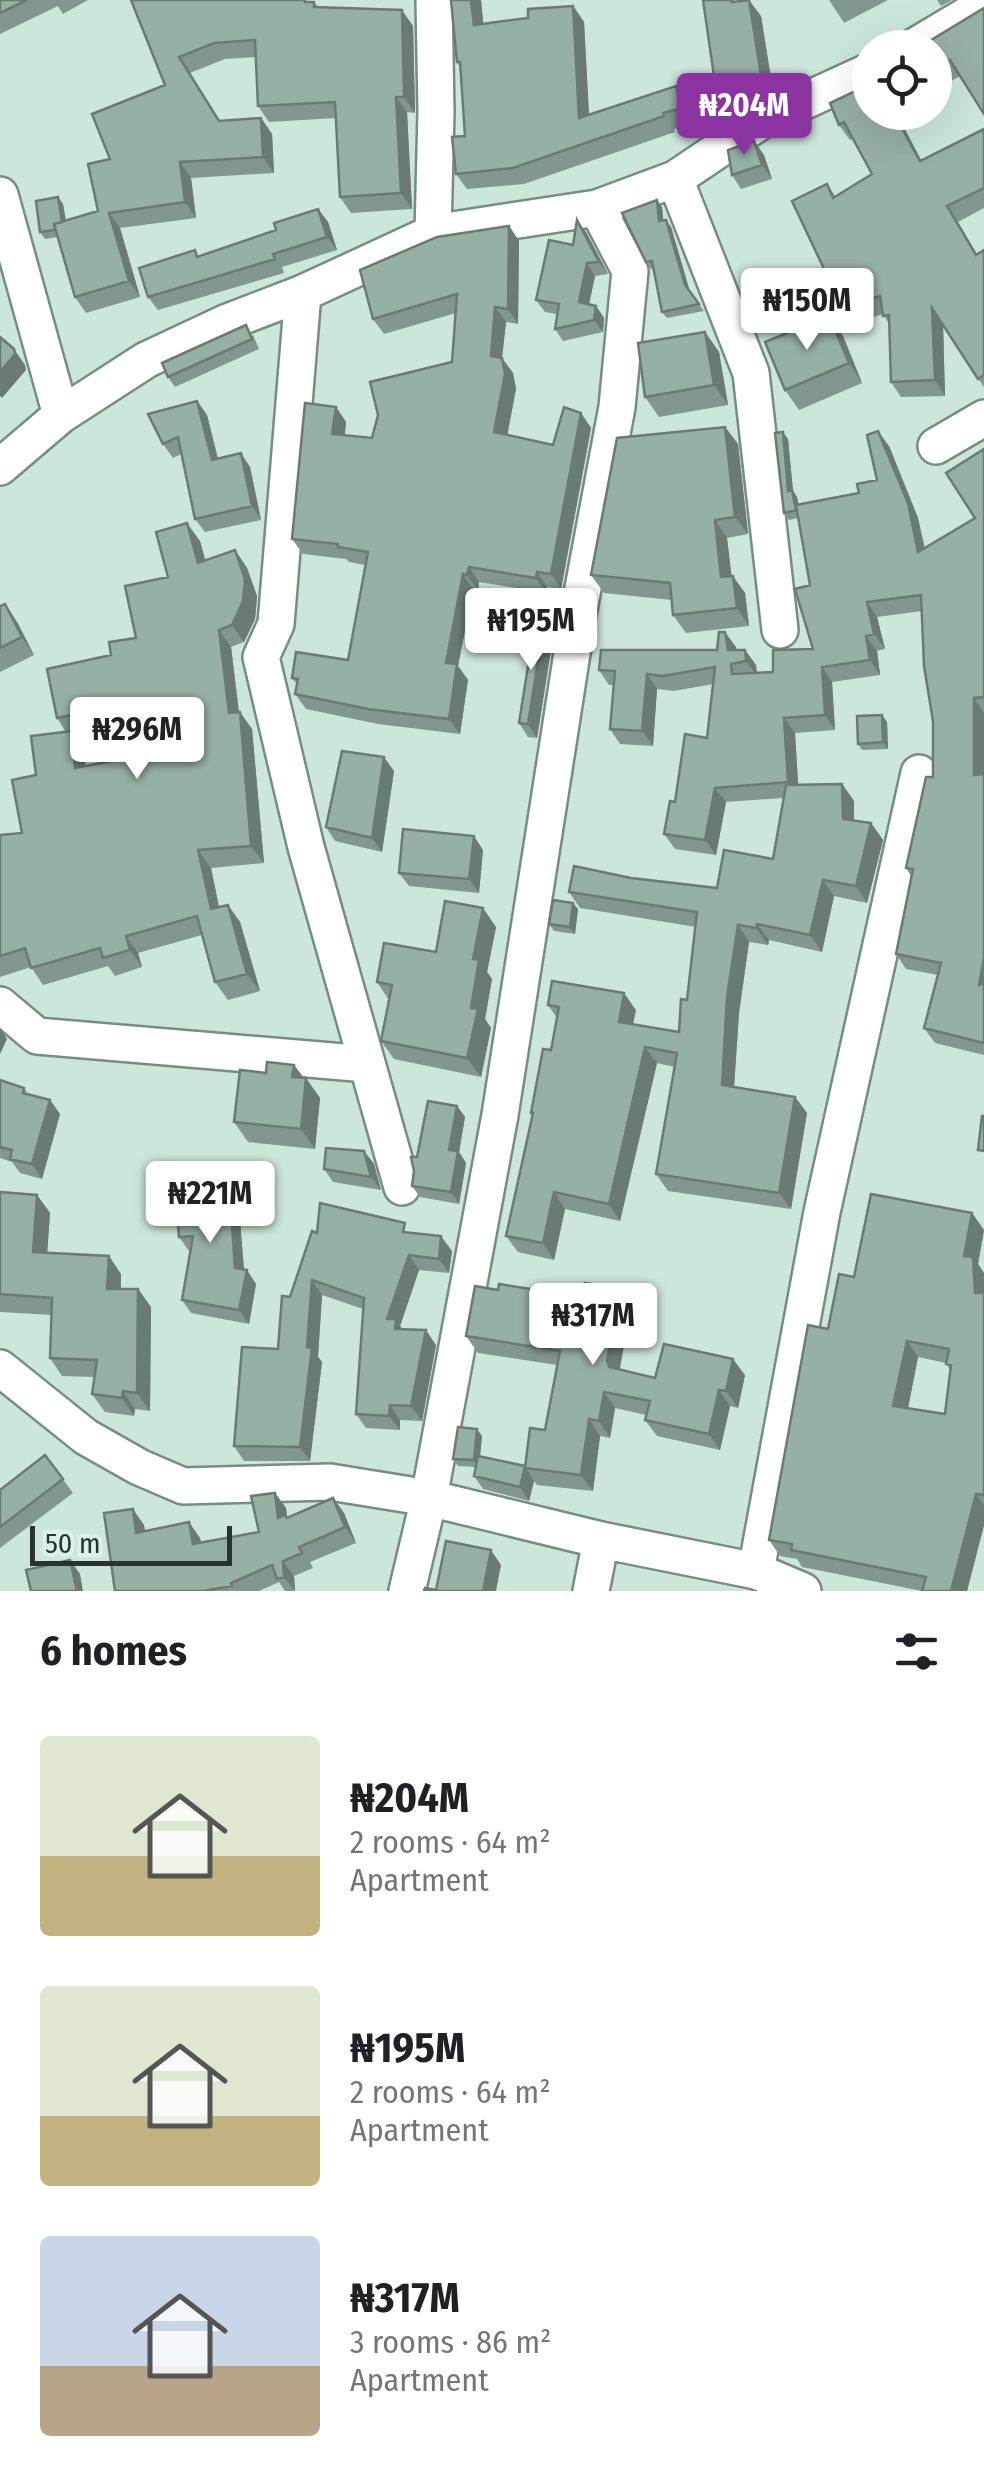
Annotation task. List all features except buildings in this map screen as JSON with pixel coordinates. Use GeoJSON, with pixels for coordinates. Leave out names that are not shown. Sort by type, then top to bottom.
{"type":"FeatureCollection","features":[{"type":"Feature","properties":{"kind":"street"},"geometry":{"type":"LineString","coordinates":[[432,233],[434,0]]}},
{"type":"Feature","properties":{"kind":"street"},"geometry":{"type":"LineString","coordinates":[[942,30],[984,5]]}},
{"type":"Feature","properties":{"kind":"street"},"geometry":{"type":"LineString","coordinates":[[0,467],[61,414],[146,360],[225,323],[303,293],[432,233],[597,208],[675,179],[761,121],[852,80]]}},
{"type":"Feature","properties":{"kind":"street"},"geometry":{"type":"LineString","coordinates":[[675,179],[752,373],[780,630]]}},
{"type":"Feature","properties":{"kind":"street"},"geometry":{"type":"LineString","coordinates":[[0,195],[61,414]]}},
{"type":"Feature","properties":{"kind":"street"},"geometry":{"type":"LineString","coordinates":[[407,1591],[429,1498],[500,1115],[578,614],[617,407],[630,271],[597,208]]}},
{"type":"Feature","properties":{"kind":"street"},"geometry":{"type":"LineString","coordinates":[[303,293],[276,624],[261,656],[306,848],[402,1187]]}},
{"type":"Feature","properties":{"kind":"street"},"geometry":{"type":"LineString","coordinates":[[936,446],[984,418]]}},
{"type":"Feature","properties":{"kind":"street"},"geometry":{"type":"LineString","coordinates":[[756,1571],[822,1212],[920,773]]}},
{"type":"Feature","properties":{"kind":"street"},"geometry":{"type":"LineString","coordinates":[[0,1005],[36,1036],[367,1064]]}},
{"type":"Feature","properties":{"kind":"street"},"geometry":{"type":"LineString","coordinates":[[0,1368],[86,1437],[183,1486],[330,1482],[429,1498],[601,1540],[756,1571],[803,1591]]}},
{"type":"Feature","properties":{"kind":"street"},"geometry":{"type":"LineString","coordinates":[[592,1591],[601,1540]]}}]}
